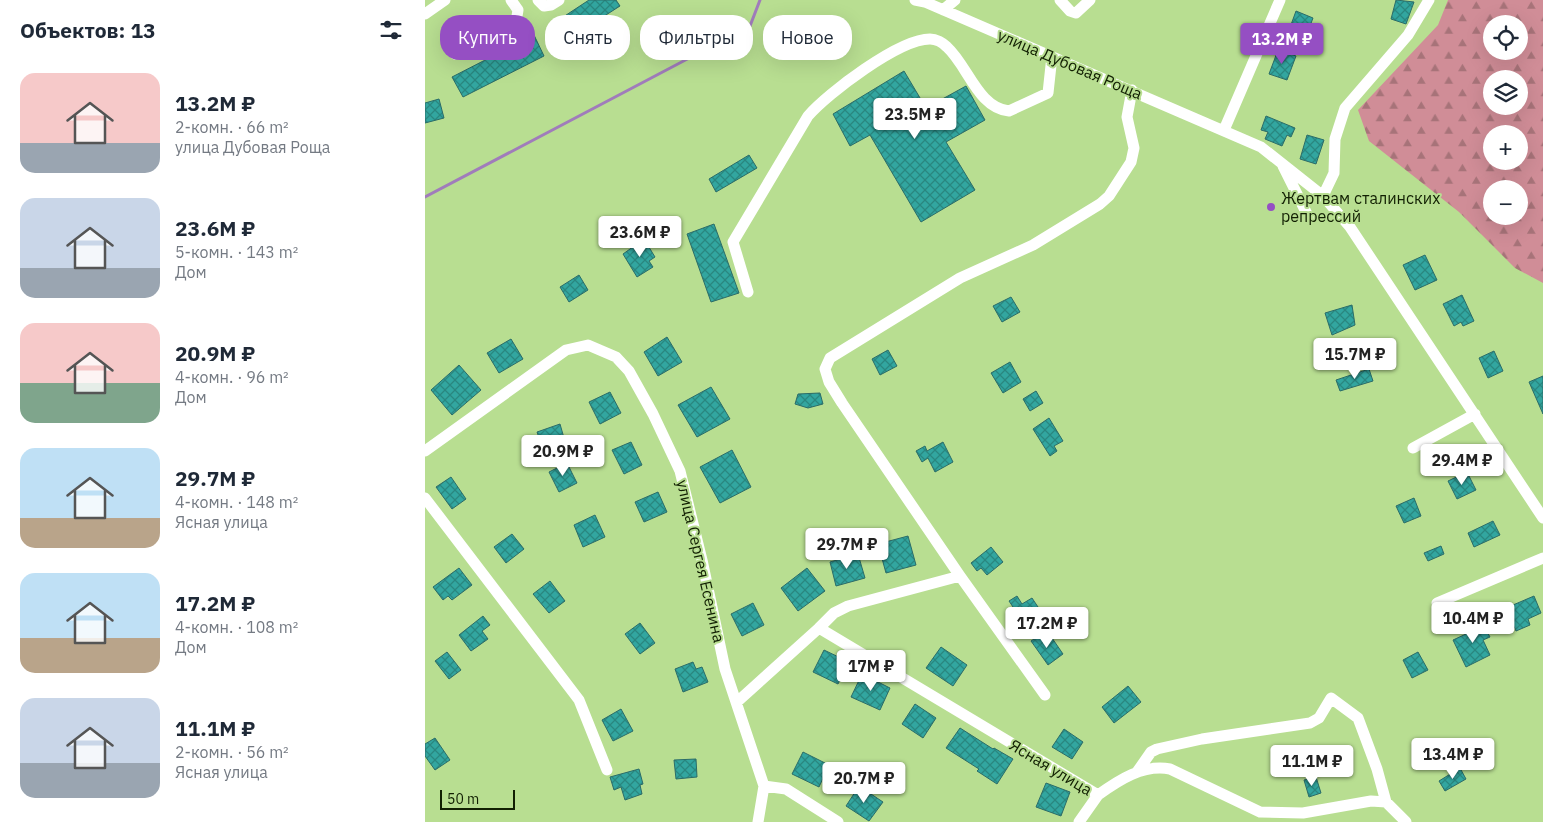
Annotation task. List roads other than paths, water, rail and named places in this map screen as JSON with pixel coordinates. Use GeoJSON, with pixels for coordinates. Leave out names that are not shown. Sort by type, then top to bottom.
{"type":"FeatureCollection","features":[{"type":"Feature","properties":{"kind":"street"},"geometry":{"type":"LineString","coordinates":[[425,14],[445,0]]}},
{"type":"Feature","properties":{"kind":"street"},"geometry":{"type":"LineString","coordinates":[[511,0],[518,10],[517,15]]}},
{"type":"Feature","properties":{"kind":"street"},"geometry":{"type":"LineString","coordinates":[[538,0],[544,6],[551,5],[559,0]]}},
{"type":"Feature","properties":{"kind":"street","name":"улица Дубовая Роща"},"geometry":{"type":"LineString","coordinates":[[915,0],[1052,56],[1261,147],[1323,196],[1350,227],[1543,518]]}},
{"type":"Feature","properties":{"kind":"street"},"geometry":{"type":"LineString","coordinates":[[943,10],[955,0]]}},
{"type":"Feature","properties":{"kind":"street"},"geometry":{"type":"LineString","coordinates":[[1060,0],[1070,11],[1076,13],[1091,0]]}},
{"type":"Feature","properties":{"kind":"street"},"geometry":{"type":"LineString","coordinates":[[1224,130],[1280,0]]}},
{"type":"Feature","properties":{"kind":"street"},"geometry":{"type":"LineString","coordinates":[[1323,196],[1334,173],[1335,139],[1345,108],[1408,35],[1429,0]]}},
{"type":"Feature","properties":{"kind":"street"},"geometry":{"type":"LineString","coordinates":[[748,292],[733,242],[808,116],[817,105],[877,61],[916,42],[931,39],[947,47],[993,106],[1009,111],[1041,98],[1047,93],[1052,56]]}},
{"type":"Feature","properties":{"kind":"street"},"geometry":{"type":"LineString","coordinates":[[1045,695],[960,576],[829,382],[826,364],[831,358],[942,288],[1033,245],[1100,204],[1109,196],[1131,162],[1134,148],[1127,117],[1132,90]]}},
{"type":"Feature","properties":{"kind":"street"},"geometry":{"type":"LineString","coordinates":[[1281,162],[1309,218]]}},
{"type":"Feature","properties":{"kind":"street","name":"улица Сергея Есенина"},"geometry":{"type":"LineString","coordinates":[[425,451],[566,350],[588,345],[616,357],[629,371],[653,414],[680,471],[703,560],[725,669],[764,786],[758,822]]}},
{"type":"Feature","properties":{"kind":"street"},"geometry":{"type":"LineString","coordinates":[[1413,448],[1475,414]]}},
{"type":"Feature","properties":{"kind":"street"},"geometry":{"type":"LineString","coordinates":[[425,498],[579,700],[607,770]]}},
{"type":"Feature","properties":{"kind":"street"},"geometry":{"type":"LineString","coordinates":[[1437,603],[1543,558]]}},
{"type":"Feature","properties":{"kind":"street"},"geometry":{"type":"LineString","coordinates":[[737,702],[834,613],[848,606],[960,576]]}},
{"type":"Feature","properties":{"kind":"street","name":"Ясная улица"},"geometry":{"type":"LineString","coordinates":[[819,628],[1098,795],[1137,772],[1153,767],[1170,769],[1260,812],[1303,818],[1371,801],[1386,802]]}},
{"type":"Feature","properties":{"kind":"street"},"geometry":{"type":"LineString","coordinates":[[1137,772],[1151,752],[1157,748],[1202,739],[1310,723],[1319,718],[1331,698],[1358,718],[1377,769],[1386,802],[1406,822]]}},
{"type":"Feature","properties":{"kind":"street"},"geometry":{"type":"LineString","coordinates":[[764,786],[786,789],[838,822]]}},
{"type":"Feature","properties":{"kind":"street"},"geometry":{"type":"LineString","coordinates":[[1079,822],[1098,795]]}},
{"type":"Feature","properties":{"kind":"waterway"},"geometry":{"type":"LineString","coordinates":[[425,197],[750,26],[760,0]]}},
{"type":"Feature","properties":{"kind":"place","name":"Жертвам сталинских репрессий"},"geometry":{"type":"Point","coordinates":[1271,207]}}]}
